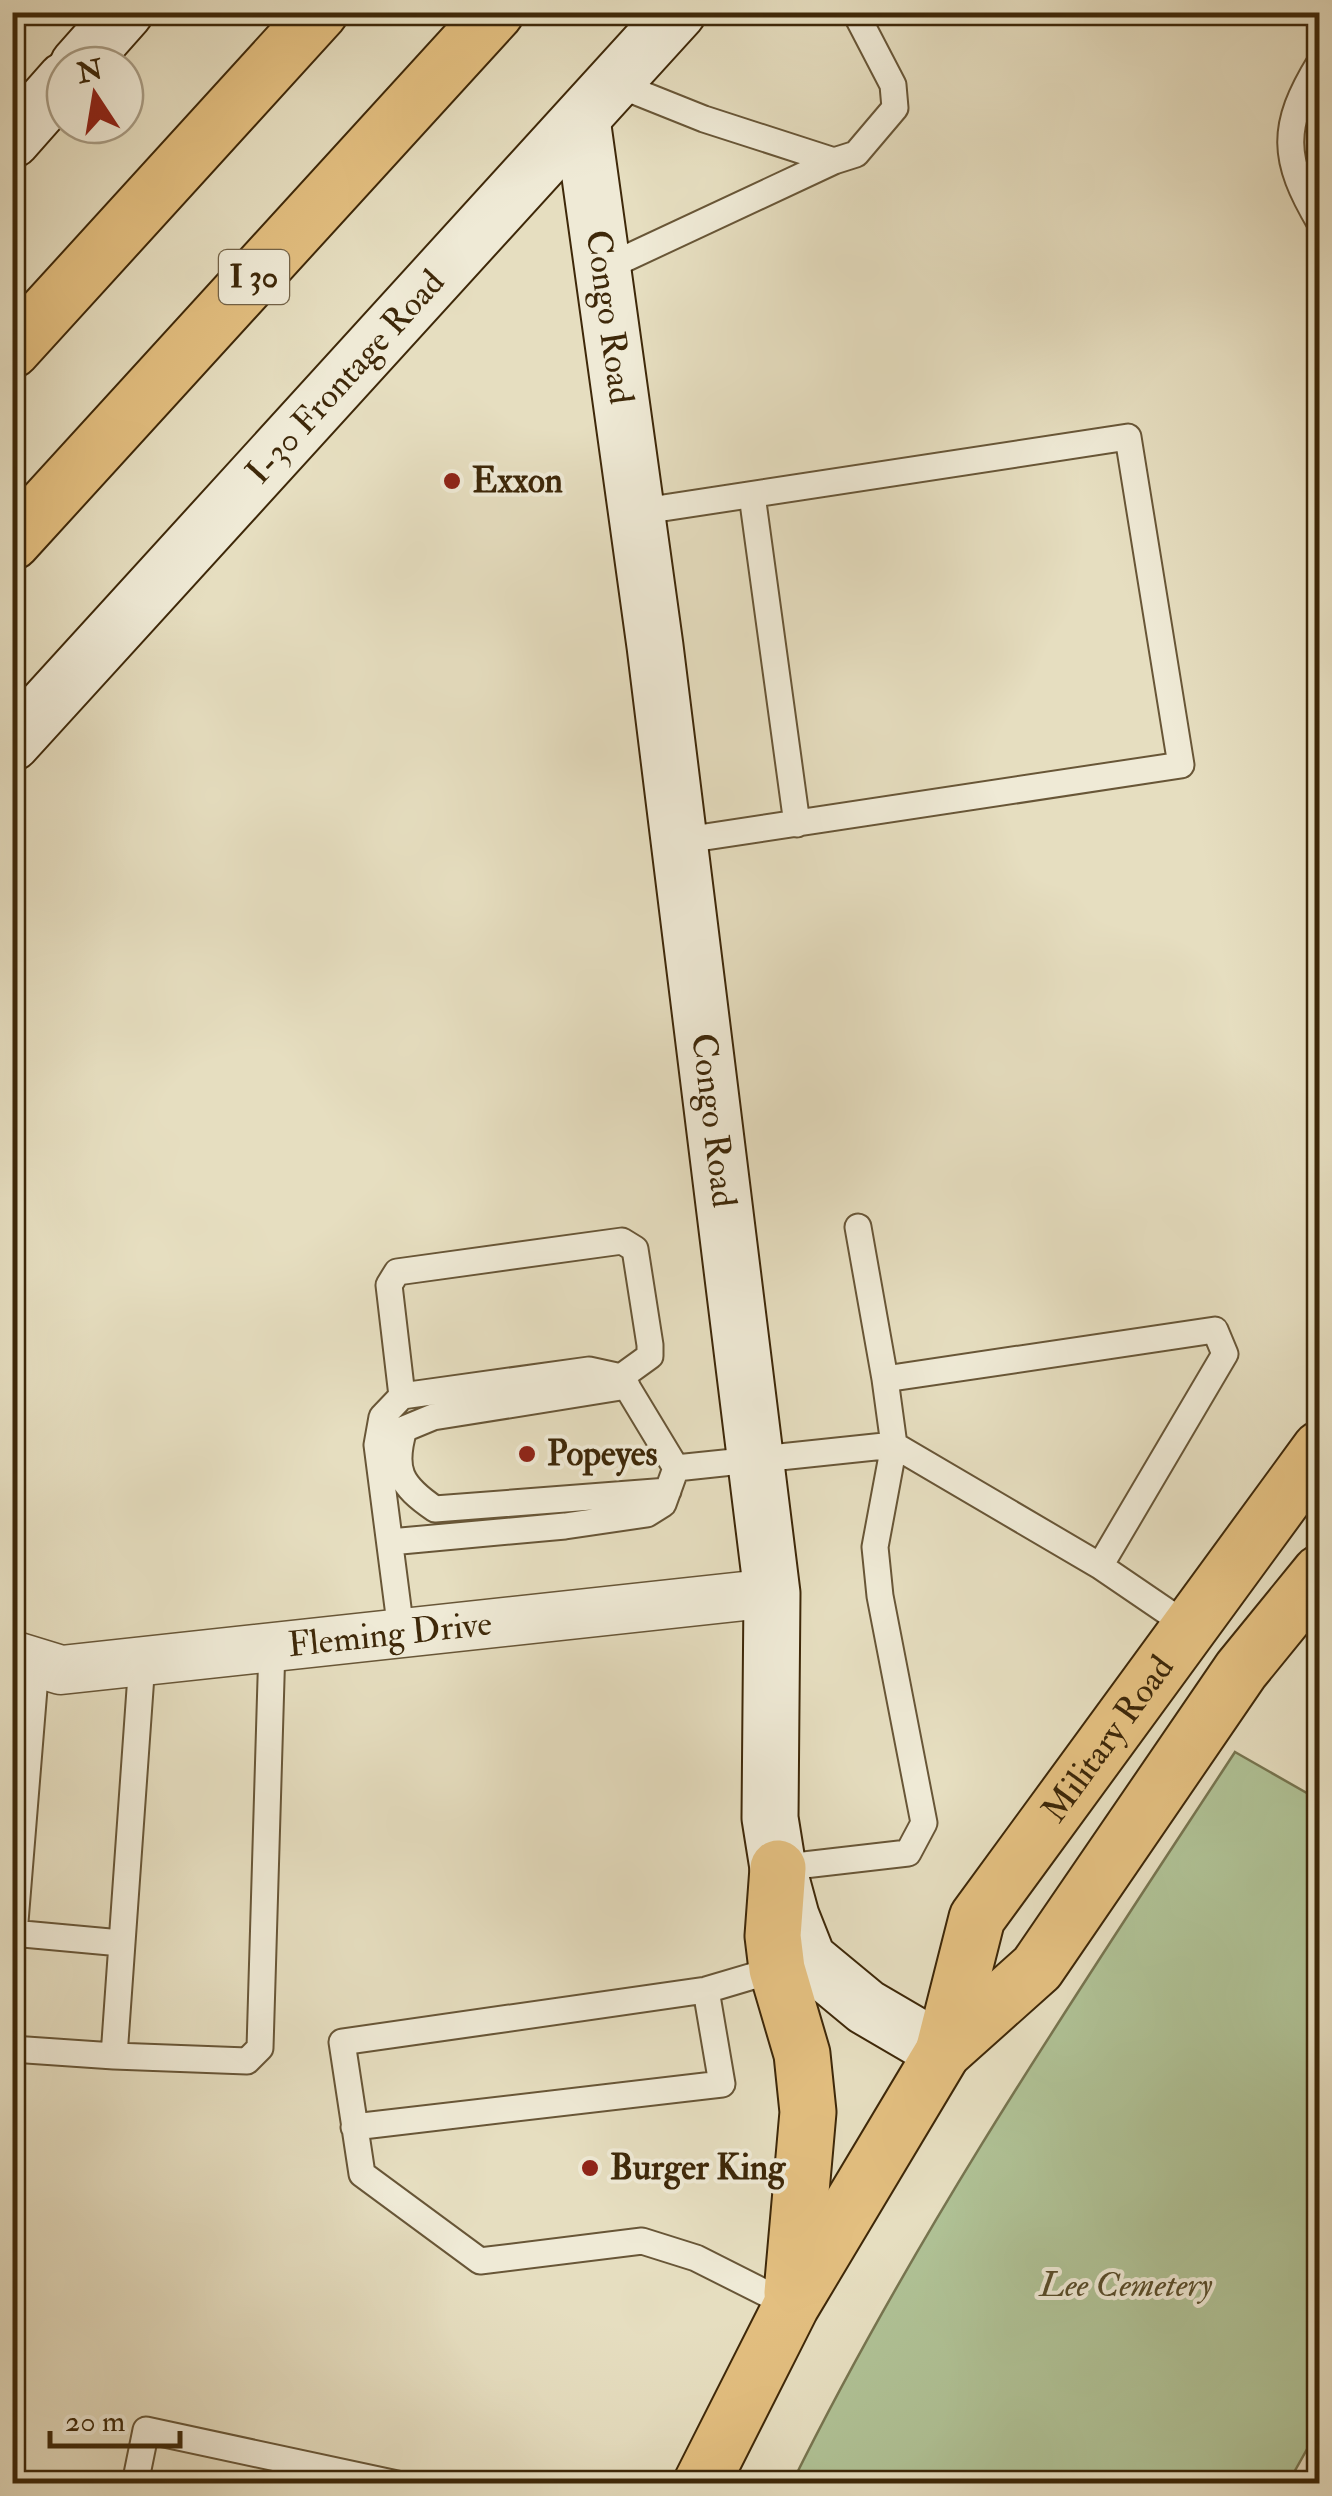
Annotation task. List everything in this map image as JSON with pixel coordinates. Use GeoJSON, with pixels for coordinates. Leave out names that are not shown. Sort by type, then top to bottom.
{"type":"FeatureCollection","features":[{"type":"Feature","properties":{"kind":"main road"},"geometry":{"type":"LineString","coordinates":[[12,350],[320,12]]}},
{"type":"Feature","properties":{"kind":"main road","name":"I 30"},"geometry":{"type":"LineString","coordinates":[[12,542],[496,12]]}},
{"type":"Feature","properties":{"kind":"main road","name":"Military Road"},"geometry":{"type":"LineString","coordinates":[[944,2052],[977,1918],[1320,1449]]}},
{"type":"Feature","properties":{"kind":"main road","name":"Military Road"},"geometry":{"type":"LineString","coordinates":[[701,2484],[791,2306],[944,2052],[1037,1968],[1241,1670],[1320,1573]]}},
{"type":"Feature","properties":{"kind":"main road"},"geometry":{"type":"LineString","coordinates":[[778,1868],[773,1936],[792,1964],[808,2112],[791,2306]]}},
{"type":"Feature","properties":{"kind":"street"},"geometry":{"type":"LineString","coordinates":[[96,45],[125,12]]}},
{"type":"Feature","properties":{"kind":"street","name":"I-30 Frontage Road"},"geometry":{"type":"LineString","coordinates":[[12,742],[678,12]]}},
{"type":"Feature","properties":{"kind":"street","name":"Congo Road"},"geometry":{"type":"LineString","coordinates":[[598,101],[602,268],[679,842],[772,1593],[770,1818],[778,1868]]}},
{"type":"Feature","properties":{"kind":"street"},"geometry":{"type":"LineString","coordinates":[[12,140],[45,103]]}},
{"type":"Feature","properties":{"kind":"street","name":"Fleming Drive"},"geometry":{"type":"LineString","coordinates":[[24,1660],[61,1670],[772,1593]]}},
{"type":"Feature","properties":{"kind":"street"},"geometry":{"type":"LineString","coordinates":[[792,1964],[944,2052]]}},
{"type":"Feature","properties":{"kind":"lane"},"geometry":{"type":"LineString","coordinates":[[602,268],[856,154],[895,108],[894,85],[855,12]]}},
{"type":"Feature","properties":{"kind":"lane"},"geometry":{"type":"LineString","coordinates":[[1320,62],[1298,98],[1289,144],[1297,184],[1320,223]]}},
{"type":"Feature","properties":{"kind":"lane"},"geometry":{"type":"LineString","coordinates":[[598,101],[704,119],[834,161]]}},
{"type":"Feature","properties":{"kind":"lane"},"geometry":{"type":"LineString","coordinates":[[636,512],[1128,437],[1180,765],[679,842]]}},
{"type":"Feature","properties":{"kind":"lane"},"geometry":{"type":"LineString","coordinates":[[752,494],[797,824]]}},
{"type":"Feature","properties":{"kind":"lane"},"geometry":{"type":"LineString","coordinates":[[778,1868],[908,1853],[924,1822],[880,1596],[875,1547],[894,1445],[858,1227]]}},
{"type":"Feature","properties":{"kind":"lane"},"geometry":{"type":"LineString","coordinates":[[402,1396],[389,1285],[398,1272],[622,1241],[635,1249],[650,1356],[624,1381],[433,1416],[404,1429],[398,1448],[398,1471],[413,1494],[435,1509],[672,1480],[755,1458],[894,1445],[1100,1566],[1191,1628]]}},
{"type":"Feature","properties":{"kind":"lane"},"geometry":{"type":"LineString","coordinates":[[884,1378],[1215,1330],[1225,1354],[1100,1566]]}},
{"type":"Feature","properties":{"kind":"lane"},"geometry":{"type":"LineString","coordinates":[[390,1542],[647,1514],[663,1504],[672,1480],[624,1381],[589,1370],[402,1396],[382,1417],[377,1445],[401,1632]]}},
{"type":"Feature","properties":{"kind":"lane"},"geometry":{"type":"LineString","coordinates":[[12,2049],[247,2061],[260,2048],[272,1646]]}},
{"type":"Feature","properties":{"kind":"lane"},"geometry":{"type":"LineString","coordinates":[[24,1660],[13,1934],[121,1943]]}},
{"type":"Feature","properties":{"kind":"lane"},"geometry":{"type":"LineString","coordinates":[[114,2056],[142,1661]]}},
{"type":"Feature","properties":{"kind":"lane"},"geometry":{"type":"LineString","coordinates":[[791,2306],[696,2258],[642,2241],[480,2261],[362,2174],[342,2042],[706,1990],[792,1964]]}},
{"type":"Feature","properties":{"kind":"lane"},"geometry":{"type":"LineString","coordinates":[[354,2127],[722,2084],[706,1990]]}},
{"type":"Feature","properties":{"kind":"lane"},"geometry":{"type":"LineString","coordinates":[[135,2484],[146,2430],[397,2484]]}},
{"type":"Feature","properties":{"kind":"green space","name":"Lee Cemetery"},"geometry":{"type":"Polygon","coordinates":[[[1235,1752],[1319,1800],[1320,2426],[1288,2483],[792,2483],[946,2202],[1235,1752]]]}},
{"type":"Feature","properties":{"kind":"place","name":"Exxon"},"geometry":{"type":"Point","coordinates":[452,481]}},
{"type":"Feature","properties":{"kind":"place","name":"Popeyes"},"geometry":{"type":"Point","coordinates":[527,1454]}},
{"type":"Feature","properties":{"kind":"place","name":"Burger King"},"geometry":{"type":"Point","coordinates":[590,2168]}}]}
